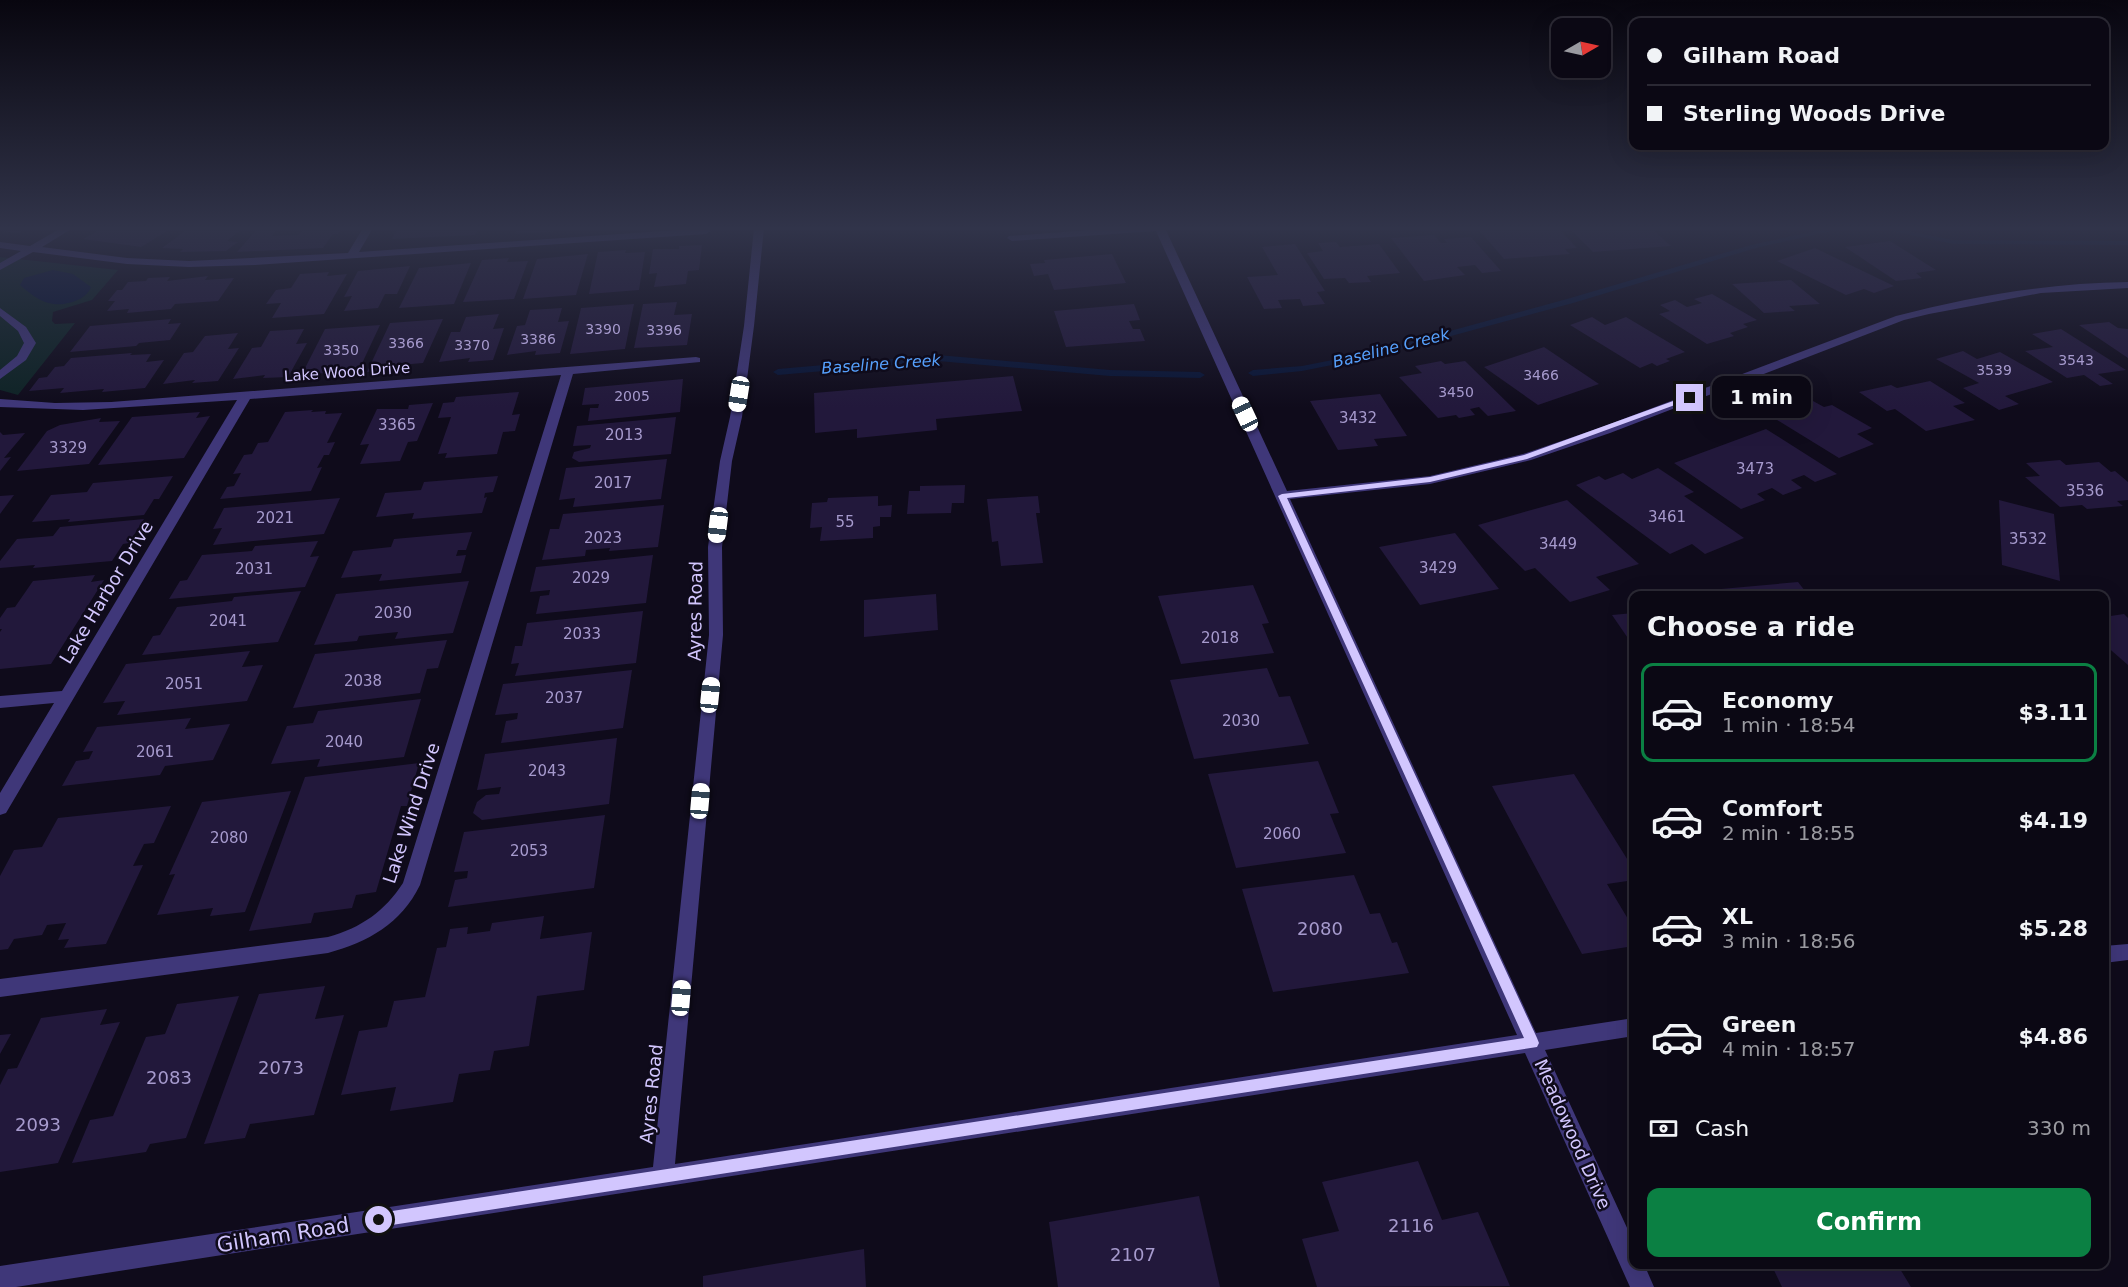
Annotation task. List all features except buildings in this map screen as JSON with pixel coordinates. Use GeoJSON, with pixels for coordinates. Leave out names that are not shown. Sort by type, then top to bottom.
{"type":"FeatureCollection","features":[{"type":"Feature","properties":{"kind":"street","name":"Ayres Road"},"geometry":{"type":"LineString","coordinates":[[663,1176],[716,635],[715,547],[726,461],[736,417],[753,288]]}},
{"type":"Feature","properties":{"kind":"street","name":"Meadowood Drive"},"geometry":{"type":"LineString","coordinates":[[1187,288],[1629,1258]]}},
{"type":"Feature","properties":{"kind":"street"},"geometry":{"type":"LineString","coordinates":[[1282,496],[1430,480],[1527,457],[1606,430],[1900,318],[2014,292],[2078,288]]}},
{"type":"Feature","properties":{"kind":"street"},"geometry":{"type":"LineString","coordinates":[[0,311],[28,336],[30,343],[22,358],[0,376]]}},
{"type":"Feature","properties":{"kind":"street","name":"Lake Wood Drive"},"geometry":{"type":"LineString","coordinates":[[0,404],[33,407],[77,406],[696,360]]}},
{"type":"Feature","properties":{"kind":"street","name":"Lake Wind Drive"},"geometry":{"type":"LineString","coordinates":[[0,988],[328,945],[357,936],[387,919],[402,902],[411,885],[568,370]]}},
{"type":"Feature","properties":{"kind":"street","name":"Lake Harbor Drive"},"geometry":{"type":"LineString","coordinates":[[0,808],[246,395]]}},
{"type":"Feature","properties":{"kind":"street"},"geometry":{"type":"LineString","coordinates":[[0,702],[67,696]]}},
{"type":"Feature","properties":{"kind":"street"},"geometry":{"type":"LineString","coordinates":[[2109,954],[2128,952]]}},
{"type":"Feature","properties":{"kind":"street","name":"Gilham Road"},"geometry":{"type":"LineString","coordinates":[[0,1278],[1629,1028]]}},
{"type":"Feature","properties":{"kind":"street","name":"Meadowood Drive"},"geometry":{"type":"LineString","coordinates":[[1634,1269],[1642,1287]]}},
{"type":"Feature","properties":{"kind":"green space"},"geometry":{"type":"Polygon","coordinates":[[[0,288],[102,288],[92,300],[53,312],[52,321],[55,324],[75,323],[18,395],[0,390],[0,288]]]}},
{"type":"Feature","properties":{"kind":"water"},"geometry":{"type":"Polygon","coordinates":[[[24,288],[90,288],[84,296],[73,302],[55,304],[45,302],[24,288]]]}},
{"type":"Feature","properties":{"kind":"waterway","name":"Baseline Creek"},"geometry":{"type":"LineString","coordinates":[[1253,373],[1302,368],[1374,354],[1613,288]]}},
{"type":"Feature","properties":{"kind":"waterway","name":"Baseline Creek"},"geometry":{"type":"LineString","coordinates":[[778,372],[938,358],[1110,373],[1200,375]]}},
{"type":"Feature","properties":{"kind":"route"},"geometry":{"type":"LineString","coordinates":[[379,1220],[1533,1043],[1282,496],[1430,480],[1527,457],[1690,398]]}}]}
